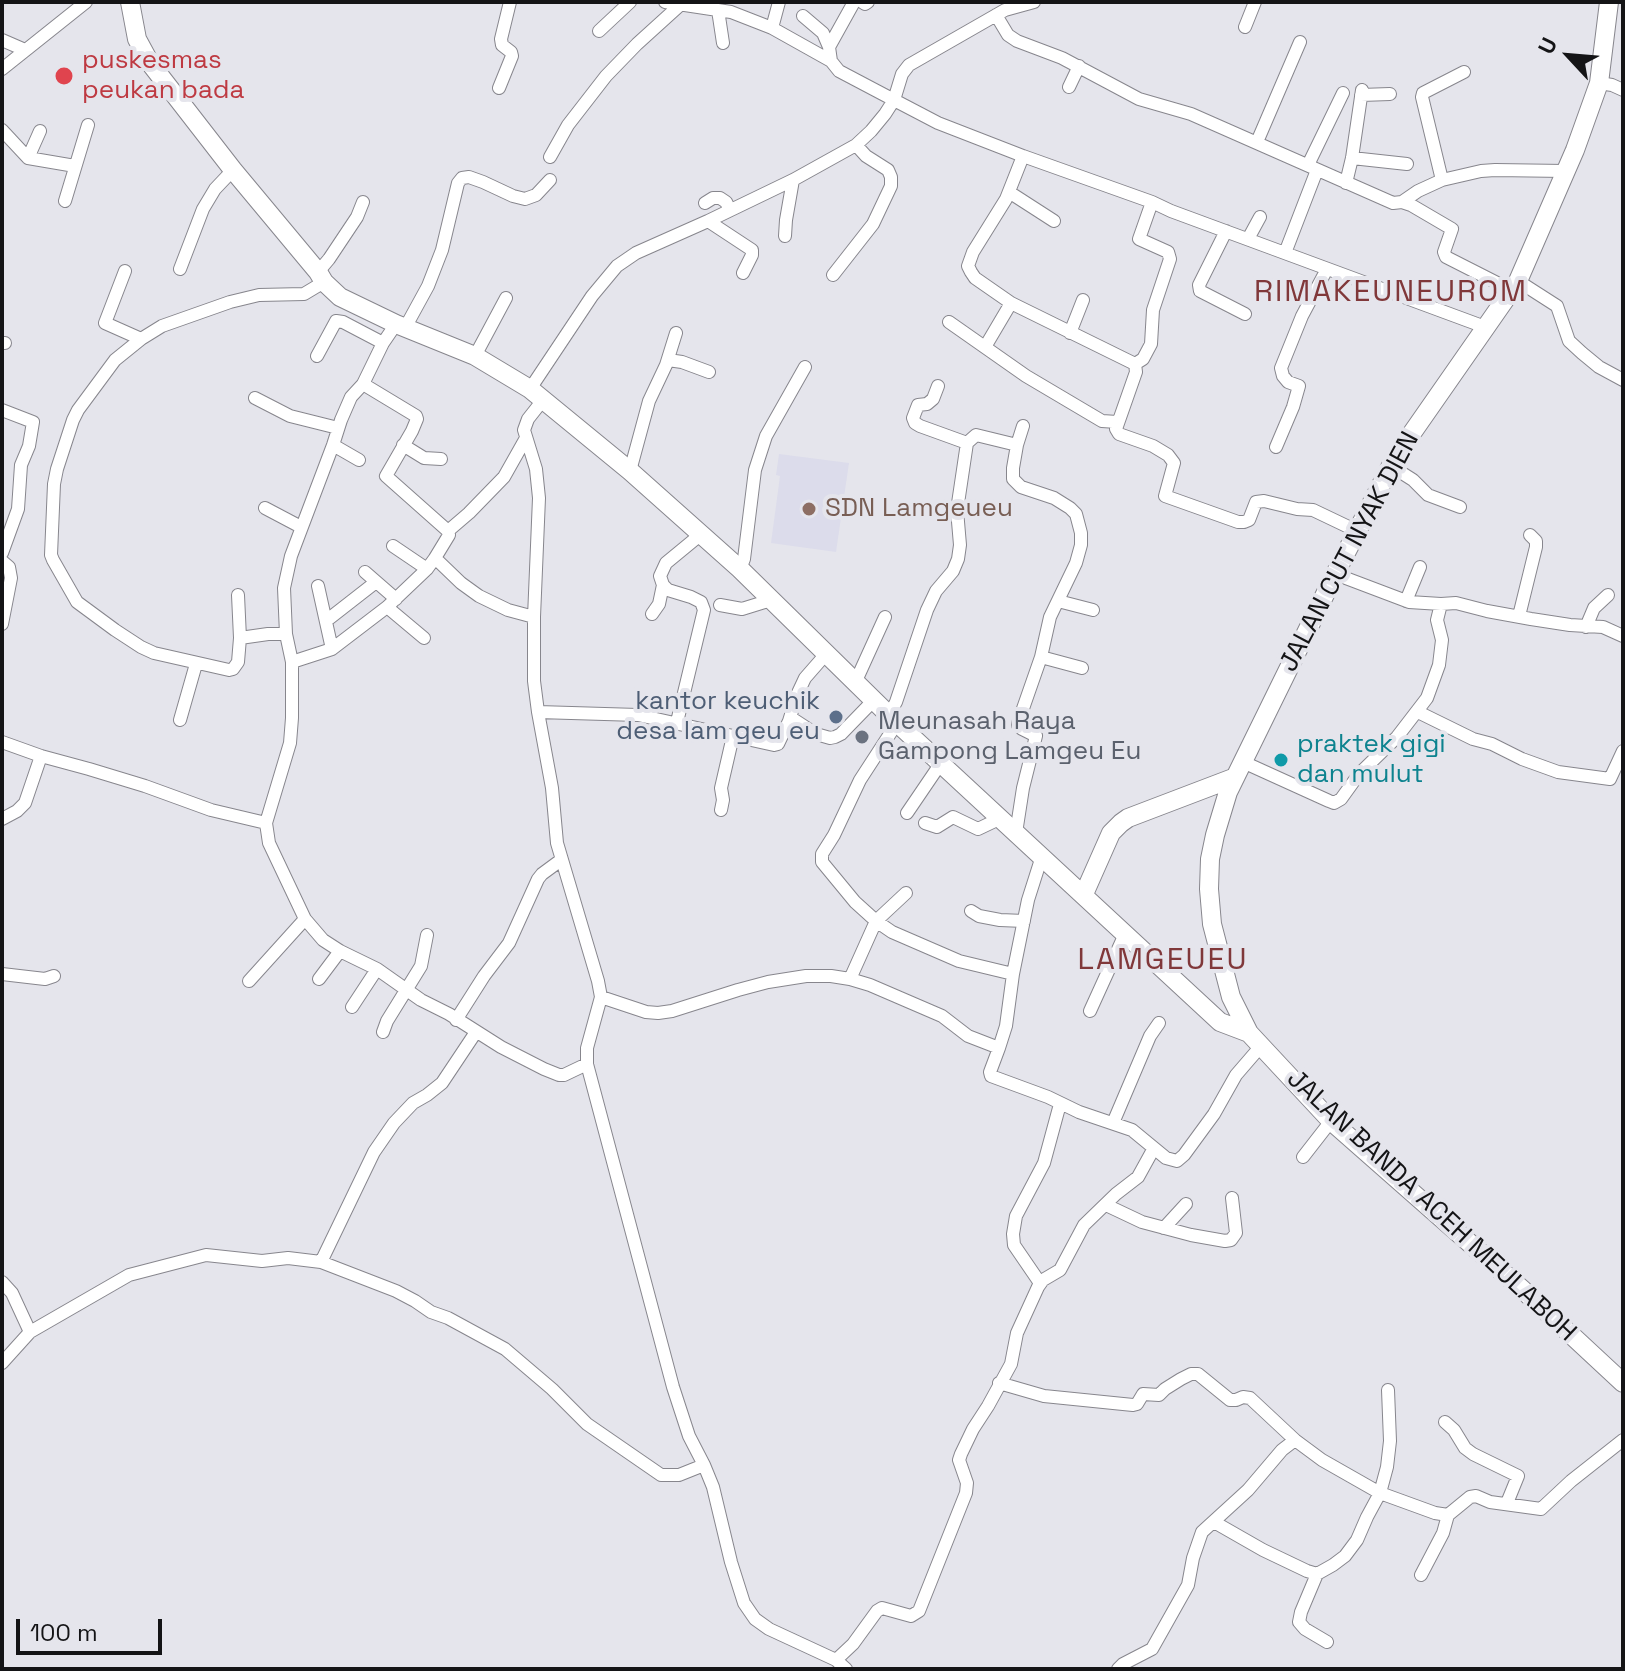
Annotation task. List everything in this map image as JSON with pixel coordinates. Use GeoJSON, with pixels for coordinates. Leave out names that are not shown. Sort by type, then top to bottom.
{"type":"FeatureCollection","features":[{"type":"Feature","properties":{"kind":"highway","name":"JALAN BANDA ACEH MEULABOH"},"geometry":{"type":"LineString","coordinates":[[130,2],[137,39],[150,63],[233,170],[340,297],[400,326],[475,356],[537,394],[630,471],[740,569],[893,719],[1220,1022],[1255,1039],[1331,1121],[1511,1279],[1623,1383]]}},
{"type":"Feature","properties":{"kind":"highway","name":"JALAN CUT NYAK DIEN"},"geometry":{"type":"LineString","coordinates":[[1255,1039],[1231,997],[1212,924],[1210,859],[1215,835],[1238,770],[1391,466],[1432,401],[1514,286],[1575,150],[1599,83],[1614,9]]}},
{"type":"Feature","properties":{"kind":"highway"},"geometry":{"type":"LineString","coordinates":[[1084,894],[1111,833],[1121,823],[1238,770]]}},
{"type":"Feature","properties":{"kind":"street"},"geometry":{"type":"LineString","coordinates":[[2,69],[86,2]]}},
{"type":"Feature","properties":{"kind":"street"},"geometry":{"type":"LineString","coordinates":[[499,88],[512,56],[502,45],[501,39],[510,2]]}},
{"type":"Feature","properties":{"kind":"street"},"geometry":{"type":"LineString","coordinates":[[599,31],[630,2]]}},
{"type":"Feature","properties":{"kind":"street"},"geometry":{"type":"LineString","coordinates":[[665,2],[731,12],[772,28],[831,61],[839,71],[938,123],[1485,327]]}},
{"type":"Feature","properties":{"kind":"street"},"geometry":{"type":"LineString","coordinates":[[772,28],[779,2]]}},
{"type":"Feature","properties":{"kind":"street"},"geometry":{"type":"LineString","coordinates":[[829,47],[854,2]]}},
{"type":"Feature","properties":{"kind":"street"},"geometry":{"type":"LineString","coordinates":[[1034,2],[1005,10],[909,65],[871,131],[856,145],[793,180],[729,207],[708,221],[636,253],[617,266],[592,296],[537,394],[525,425],[536,469],[539,498],[534,617],[534,681],[538,712],[552,788],[557,843],[601,997],[587,1048],[587,1064],[673,1387],[689,1436],[704,1465],[719,1508],[744,1603],[755,1619],[841,1664],[877,1611],[882,1608],[911,1616],[919,1611],[966,1493],[967,1483],[959,1460],[961,1454],[1011,1364],[1020,1324],[1040,1283],[1060,1270],[1082,1228],[1138,1177],[1154,1148]]}},
{"type":"Feature","properties":{"kind":"street"},"geometry":{"type":"LineString","coordinates":[[1245,27],[1255,2]]}},
{"type":"Feature","properties":{"kind":"street"},"geometry":{"type":"LineString","coordinates":[[550,157],[568,125],[606,76],[680,5]]}},
{"type":"Feature","properties":{"kind":"street"},"geometry":{"type":"LineString","coordinates":[[718,10],[723,43]]}},
{"type":"Feature","properties":{"kind":"street"},"geometry":{"type":"LineString","coordinates":[[996,15],[1008,35],[1017,41],[1079,66],[1139,99],[1191,114],[1393,203],[1411,205],[1452,229],[1444,252],[1446,257],[1557,306],[1569,341],[1599,367],[1623,380]]}},
{"type":"Feature","properties":{"kind":"street"},"geometry":{"type":"LineString","coordinates":[[803,16],[823,33],[831,61]]}},
{"type":"Feature","properties":{"kind":"street"},"geometry":{"type":"LineString","coordinates":[[2,40],[25,50]]}},
{"type":"Feature","properties":{"kind":"street"},"geometry":{"type":"LineString","coordinates":[[1257,142],[1300,42]]}},
{"type":"Feature","properties":{"kind":"street"},"geometry":{"type":"LineString","coordinates":[[1069,87],[1079,66]]}},
{"type":"Feature","properties":{"kind":"street"},"geometry":{"type":"LineString","coordinates":[[1442,180],[1422,97],[1423,93],[1464,72]]}},
{"type":"Feature","properties":{"kind":"street"},"geometry":{"type":"LineString","coordinates":[[1599,83],[1623,90]]}},
{"type":"Feature","properties":{"kind":"street"},"geometry":{"type":"LineString","coordinates":[[1285,253],[1312,168],[1343,93]]}},
{"type":"Feature","properties":{"kind":"street"},"geometry":{"type":"LineString","coordinates":[[1346,183],[1362,93],[1390,94]]}},
{"type":"Feature","properties":{"kind":"street"},"geometry":{"type":"LineString","coordinates":[[65,201],[88,125]]}},
{"type":"Feature","properties":{"kind":"street"},"geometry":{"type":"LineString","coordinates":[[2,130],[28,158],[75,166]]}},
{"type":"Feature","properties":{"kind":"street"},"geometry":{"type":"LineString","coordinates":[[28,158],[40,131]]}},
{"type":"Feature","properties":{"kind":"street"},"geometry":{"type":"LineString","coordinates":[[833,275],[873,224],[891,186],[888,170],[866,156],[856,145]]}},
{"type":"Feature","properties":{"kind":"street"},"geometry":{"type":"LineString","coordinates":[[1023,156],[1006,199],[973,252],[968,266],[975,278],[1011,303],[1135,364]]}},
{"type":"Feature","properties":{"kind":"street"},"geometry":{"type":"LineString","coordinates":[[1352,158],[1407,164]]}},
{"type":"Feature","properties":{"kind":"street"},"geometry":{"type":"LineString","coordinates":[[180,269],[203,209],[215,189],[233,170]]}},
{"type":"Feature","properties":{"kind":"street"},"geometry":{"type":"LineString","coordinates":[[1402,202],[1442,180],[1495,170],[1565,171]]}},
{"type":"Feature","properties":{"kind":"street"},"geometry":{"type":"LineString","coordinates":[[550,180],[536,195],[525,199],[469,177],[462,178],[458,183],[442,250],[428,286],[400,326],[383,343],[363,384],[351,397],[301,527],[284,588],[286,634],[292,662],[292,718],[290,743],[266,823],[269,843],[305,919],[323,940],[377,969],[501,1047],[559,1075],[587,1064]]}},
{"type":"Feature","properties":{"kind":"street"},"geometry":{"type":"LineString","coordinates":[[785,236],[793,180]]}},
{"type":"Feature","properties":{"kind":"street"},"geometry":{"type":"LineString","coordinates":[[1009,192],[1054,221]]}},
{"type":"Feature","properties":{"kind":"street"},"geometry":{"type":"LineString","coordinates":[[705,203],[723,199],[729,207]]}},
{"type":"Feature","properties":{"kind":"street"},"geometry":{"type":"LineString","coordinates":[[238,595],[238,662],[229,670],[154,653],[82,608],[51,555],[57,469],[73,420],[115,360],[162,326],[191,314],[259,295],[304,294],[321,277],[363,202]]}},
{"type":"Feature","properties":{"kind":"street"},"geometry":{"type":"LineString","coordinates":[[1135,364],[1143,359],[1151,344],[1153,310],[1170,259],[1168,252],[1139,239],[1152,202]]}},
{"type":"Feature","properties":{"kind":"street"},"geometry":{"type":"LineString","coordinates":[[1248,239],[1260,217]]}},
{"type":"Feature","properties":{"kind":"street"},"geometry":{"type":"LineString","coordinates":[[708,221],[752,250],[743,273]]}},
{"type":"Feature","properties":{"kind":"street"},"geometry":{"type":"LineString","coordinates":[[1226,231],[1199,285],[1200,291],[1245,314]]}},
{"type":"Feature","properties":{"kind":"street"},"geometry":{"type":"LineString","coordinates":[[1276,447],[1299,386],[1288,382],[1281,368],[1302,316],[1327,269]]}},
{"type":"Feature","properties":{"kind":"street"},"geometry":{"type":"LineString","coordinates":[[125,271],[105,323],[141,339]]}},
{"type":"Feature","properties":{"kind":"street"},"geometry":{"type":"LineString","coordinates":[[475,356],[506,298]]}},
{"type":"Feature","properties":{"kind":"street"},"geometry":{"type":"LineString","coordinates":[[1070,333],[1083,300]]}},
{"type":"Feature","properties":{"kind":"street"},"geometry":{"type":"LineString","coordinates":[[985,347],[1011,303]]}},
{"type":"Feature","properties":{"kind":"street"},"geometry":{"type":"LineString","coordinates":[[317,356],[336,321],[383,343]]}},
{"type":"Feature","properties":{"kind":"street"},"geometry":{"type":"LineString","coordinates":[[949,322],[1026,376],[1102,421],[1117,422]]}},
{"type":"Feature","properties":{"kind":"street"},"geometry":{"type":"LineString","coordinates":[[630,471],[649,401],[668,360],[676,333]]}},
{"type":"Feature","properties":{"kind":"street"},"geometry":{"type":"LineString","coordinates":[[668,360],[709,372]]}},
{"type":"Feature","properties":{"kind":"street"},"geometry":{"type":"LineString","coordinates":[[1135,364],[1136,372],[1116,429],[1119,434],[1153,446],[1168,455],[1174,463],[1165,496],[1238,522],[1249,520],[1256,502],[1264,501],[1313,510],[1357,531]]}},
{"type":"Feature","properties":{"kind":"street"},"geometry":{"type":"LineString","coordinates":[[740,569],[744,559],[755,470],[762,447],[805,367]]}},
{"type":"Feature","properties":{"kind":"street"},"geometry":{"type":"LineString","coordinates":[[363,384],[416,416],[412,431],[386,476],[448,531]]}},
{"type":"Feature","properties":{"kind":"street"},"geometry":{"type":"LineString","coordinates":[[938,386],[933,399],[927,404],[918,405],[913,418],[915,423],[967,443]]}},
{"type":"Feature","properties":{"kind":"street"},"geometry":{"type":"LineString","coordinates":[[255,398],[290,416],[338,428]]}},
{"type":"Feature","properties":{"kind":"street"},"geometry":{"type":"LineString","coordinates":[[2,410],[33,422],[29,446],[21,465],[18,509],[2,553]]}},
{"type":"Feature","properties":{"kind":"street"},"geometry":{"type":"LineString","coordinates":[[1016,833],[1036,736],[1022,729],[1018,725],[1019,720],[1041,657],[1050,617],[1076,563],[1081,545],[1079,523],[1070,508],[1054,498],[1021,487],[1013,479],[1023,426]]}},
{"type":"Feature","properties":{"kind":"street"},"geometry":{"type":"LineString","coordinates":[[1013,974],[959,961],[892,932],[876,921],[843,888],[821,858],[893,719],[927,610],[958,559],[957,510],[967,443],[976,435],[1017,445]]}},
{"type":"Feature","properties":{"kind":"street"},"geometry":{"type":"LineString","coordinates":[[292,662],[332,649],[391,603],[431,564],[449,535],[448,531],[504,477],[526,438]]}},
{"type":"Feature","properties":{"kind":"street"},"geometry":{"type":"LineString","coordinates":[[333,445],[359,460]]}},
{"type":"Feature","properties":{"kind":"street"},"geometry":{"type":"LineString","coordinates":[[403,445],[424,458],[441,459]]}},
{"type":"Feature","properties":{"kind":"street"},"geometry":{"type":"LineString","coordinates":[[1391,466],[1409,477],[1428,495],[1460,507]]}},
{"type":"Feature","properties":{"kind":"street"},"geometry":{"type":"LineString","coordinates":[[265,508],[301,527]]}},
{"type":"Feature","properties":{"kind":"street"},"geometry":{"type":"LineString","coordinates":[[677,722],[704,610],[701,602],[668,590],[660,576],[666,563],[700,535]]}},
{"type":"Feature","properties":{"kind":"street"},"geometry":{"type":"LineString","coordinates":[[1519,616],[1536,547],[1536,541],[1530,535]]}},
{"type":"Feature","properties":{"kind":"street"},"geometry":{"type":"LineString","coordinates":[[393,546],[431,564],[479,596],[508,610],[534,617]]}},
{"type":"Feature","properties":{"kind":"street"},"geometry":{"type":"LineString","coordinates":[[2,561],[9,567],[11,578],[2,624]]}},
{"type":"Feature","properties":{"kind":"street"},"geometry":{"type":"LineString","coordinates":[[1406,601],[1420,567]]}},
{"type":"Feature","properties":{"kind":"street"},"geometry":{"type":"LineString","coordinates":[[365,572],[424,638]]}},
{"type":"Feature","properties":{"kind":"street"},"geometry":{"type":"LineString","coordinates":[[1335,574],[1406,601],[1456,603],[1487,611],[1603,627],[1623,636]]}},
{"type":"Feature","properties":{"kind":"street"},"geometry":{"type":"LineString","coordinates":[[326,621],[376,582]]}},
{"type":"Feature","properties":{"kind":"street"},"geometry":{"type":"LineString","coordinates":[[652,614],[659,604],[663,585]]}},
{"type":"Feature","properties":{"kind":"street"},"geometry":{"type":"LineString","coordinates":[[318,586],[332,649]]}},
{"type":"Feature","properties":{"kind":"street"},"geometry":{"type":"LineString","coordinates":[[1586,627],[1594,608],[1608,595]]}},
{"type":"Feature","properties":{"kind":"street"},"geometry":{"type":"LineString","coordinates":[[720,605],[742,609],[771,600]]}},
{"type":"Feature","properties":{"kind":"street"},"geometry":{"type":"LineString","coordinates":[[1058,601],[1093,610]]}},
{"type":"Feature","properties":{"kind":"street"},"geometry":{"type":"LineString","coordinates":[[1238,770],[1267,774],[1334,803],[1341,799],[1359,774],[1397,737],[1427,698],[1439,665],[1442,640],[1437,620],[1441,604]]}},
{"type":"Feature","properties":{"kind":"street"},"geometry":{"type":"LineString","coordinates":[[855,683],[885,617]]}},
{"type":"Feature","properties":{"kind":"street"},"geometry":{"type":"LineString","coordinates":[[240,638],[286,634]]}},
{"type":"Feature","properties":{"kind":"street"},"geometry":{"type":"LineString","coordinates":[[538,712],[638,715],[776,745],[805,678],[826,654]]}},
{"type":"Feature","properties":{"kind":"street"},"geometry":{"type":"LineString","coordinates":[[1041,657],[1082,668]]}},
{"type":"Feature","properties":{"kind":"street"},"geometry":{"type":"LineString","coordinates":[[180,720],[196,664]]}},
{"type":"Feature","properties":{"kind":"street"},"geometry":{"type":"LineString","coordinates":[[789,721],[795,720],[824,736],[835,737],[874,700]]}},
{"type":"Feature","properties":{"kind":"street"},"geometry":{"type":"LineString","coordinates":[[1418,712],[1473,739],[1558,772],[1610,779],[1623,753]]}},
{"type":"Feature","properties":{"kind":"street"},"geometry":{"type":"LineString","coordinates":[[721,810],[721,788],[733,736]]}},
{"type":"Feature","properties":{"kind":"street"},"geometry":{"type":"LineString","coordinates":[[2,742],[211,810],[266,823]]}},
{"type":"Feature","properties":{"kind":"street"},"geometry":{"type":"LineString","coordinates":[[2,819],[25,803],[41,756]]}},
{"type":"Feature","properties":{"kind":"street"},"geometry":{"type":"LineString","coordinates":[[907,813],[941,763]]}},
{"type":"Feature","properties":{"kind":"street"},"geometry":{"type":"LineString","coordinates":[[925,823],[937,827],[953,817],[978,829],[999,819]]}},
{"type":"Feature","properties":{"kind":"street"},"geometry":{"type":"LineString","coordinates":[[1042,856],[1028,900],[1006,1026],[991,1076],[1138,1133],[1166,1158],[1177,1161],[1214,1114],[1255,1039]]}},
{"type":"Feature","properties":{"kind":"street"},"geometry":{"type":"LineString","coordinates":[[456,1020],[509,943],[538,879],[561,860]]}},
{"type":"Feature","properties":{"kind":"street"},"geometry":{"type":"LineString","coordinates":[[850,979],[876,921],[906,893]]}},
{"type":"Feature","properties":{"kind":"street"},"geometry":{"type":"LineString","coordinates":[[971,911],[979,916],[1000,920],[1024,921]]}},
{"type":"Feature","properties":{"kind":"street"},"geometry":{"type":"LineString","coordinates":[[249,981],[305,919]]}},
{"type":"Feature","properties":{"kind":"street"},"geometry":{"type":"LineString","coordinates":[[1090,1011],[1125,934]]}},
{"type":"Feature","properties":{"kind":"street"},"geometry":{"type":"LineString","coordinates":[[383,1032],[421,966],[427,935]]}},
{"type":"Feature","properties":{"kind":"street"},"geometry":{"type":"LineString","coordinates":[[319,979],[340,951]]}},
{"type":"Feature","properties":{"kind":"street"},"geometry":{"type":"LineString","coordinates":[[352,1007],[377,969]]}},
{"type":"Feature","properties":{"kind":"street"},"geometry":{"type":"LineString","coordinates":[[2,974],[45,979],[54,976]]}},
{"type":"Feature","properties":{"kind":"street"},"geometry":{"type":"LineString","coordinates":[[601,997],[658,1013],[768,982],[831,976],[870,985],[942,1016],[968,1036],[999,1048]]}},
{"type":"Feature","properties":{"kind":"street"},"geometry":{"type":"LineString","coordinates":[[1113,1123],[1150,1036],[1159,1023]]}},
{"type":"Feature","properties":{"kind":"street"},"geometry":{"type":"LineString","coordinates":[[321,1262],[374,1152],[413,1103],[442,1083],[476,1032]]}},
{"type":"Feature","properties":{"kind":"street"},"geometry":{"type":"LineString","coordinates":[[1040,1283],[1014,1245],[1013,1234],[1016,1216],[1044,1163],[1060,1104]]}},
{"type":"Feature","properties":{"kind":"street"},"geometry":{"type":"LineString","coordinates":[[1303,1157],[1331,1121]]}},
{"type":"Feature","properties":{"kind":"street"},"geometry":{"type":"LineString","coordinates":[[1106,1205],[1137,1220],[1164,1228],[1231,1240],[1236,1233],[1232,1198]]}},
{"type":"Feature","properties":{"kind":"street"},"geometry":{"type":"LineString","coordinates":[[1164,1228],[1186,1204]]}},
{"type":"Feature","properties":{"kind":"street"},"geometry":{"type":"LineString","coordinates":[[2,1363],[30,1332],[129,1275],[197,1256],[216,1255],[262,1261],[288,1258],[321,1262],[396,1291],[505,1349],[587,1424],[661,1475],[679,1475],[704,1465]]}},
{"type":"Feature","properties":{"kind":"street"},"geometry":{"type":"LineString","coordinates":[[2,1282],[12,1293],[30,1332]]}},
{"type":"Feature","properties":{"kind":"street"},"geometry":{"type":"LineString","coordinates":[[999,1383],[1044,1396],[1133,1405],[1143,1394],[1159,1395],[1194,1373],[1230,1400],[1250,1398],[1295,1440],[1322,1460],[1380,1493],[1448,1515]]}},
{"type":"Feature","properties":{"kind":"street"},"geometry":{"type":"LineString","coordinates":[[1327,1642],[1305,1629],[1299,1622],[1301,1612],[1317,1574],[1333,1565],[1351,1548],[1380,1493],[1390,1441],[1388,1390]]}},
{"type":"Feature","properties":{"kind":"street"},"geometry":{"type":"LineString","coordinates":[[1445,1422],[1473,1454],[1518,1476],[1507,1503]]}},
{"type":"Feature","properties":{"kind":"street"},"geometry":{"type":"LineString","coordinates":[[1118,1669],[1152,1649],[1188,1585],[1200,1535],[1295,1440]]}},
{"type":"Feature","properties":{"kind":"street"},"geometry":{"type":"LineString","coordinates":[[1421,1575],[1443,1533],[1448,1515],[1473,1496],[1490,1502],[1544,1508],[1571,1481],[1623,1440]]}},
{"type":"Feature","properties":{"kind":"street"},"geometry":{"type":"LineString","coordinates":[[1214,1522],[1284,1562],[1317,1574]]}},
{"type":"Feature","properties":{"kind":"shaded area","name":"SDN Lamgeueu"},"geometry":{"type":"Polygon","coordinates":[[[779,454],[849,463],[836,552],[771,543],[780,476],[776,475],[779,454]]]}},
{"type":"Feature","properties":{"kind":"place","name":"puskesmas peukan bada"},"geometry":{"type":"Point","coordinates":[64,76]}},
{"type":"Feature","properties":{"kind":"place","name":"SDN Lamgeueu"},"geometry":{"type":"Point","coordinates":[809,509]}},
{"type":"Feature","properties":{"kind":"place","name":"kantor keuchik desa lam geu eu"},"geometry":{"type":"Point","coordinates":[836,717]}},
{"type":"Feature","properties":{"kind":"place","name":"Meunasah Raya Gampong Lamgeu Eu"},"geometry":{"type":"Point","coordinates":[862,737]}},
{"type":"Feature","properties":{"kind":"place","name":"praktek gigi dan mulut"},"geometry":{"type":"Point","coordinates":[1281,760]}},
{"type":"Feature","properties":{"kind":"district","name":"RIMAKEUNEUROM"},"geometry":{"type":"Point","coordinates":[1391,293]}},
{"type":"Feature","properties":{"kind":"district","name":"LAMGEUEU"},"geometry":{"type":"Point","coordinates":[1163,961]}}]}
